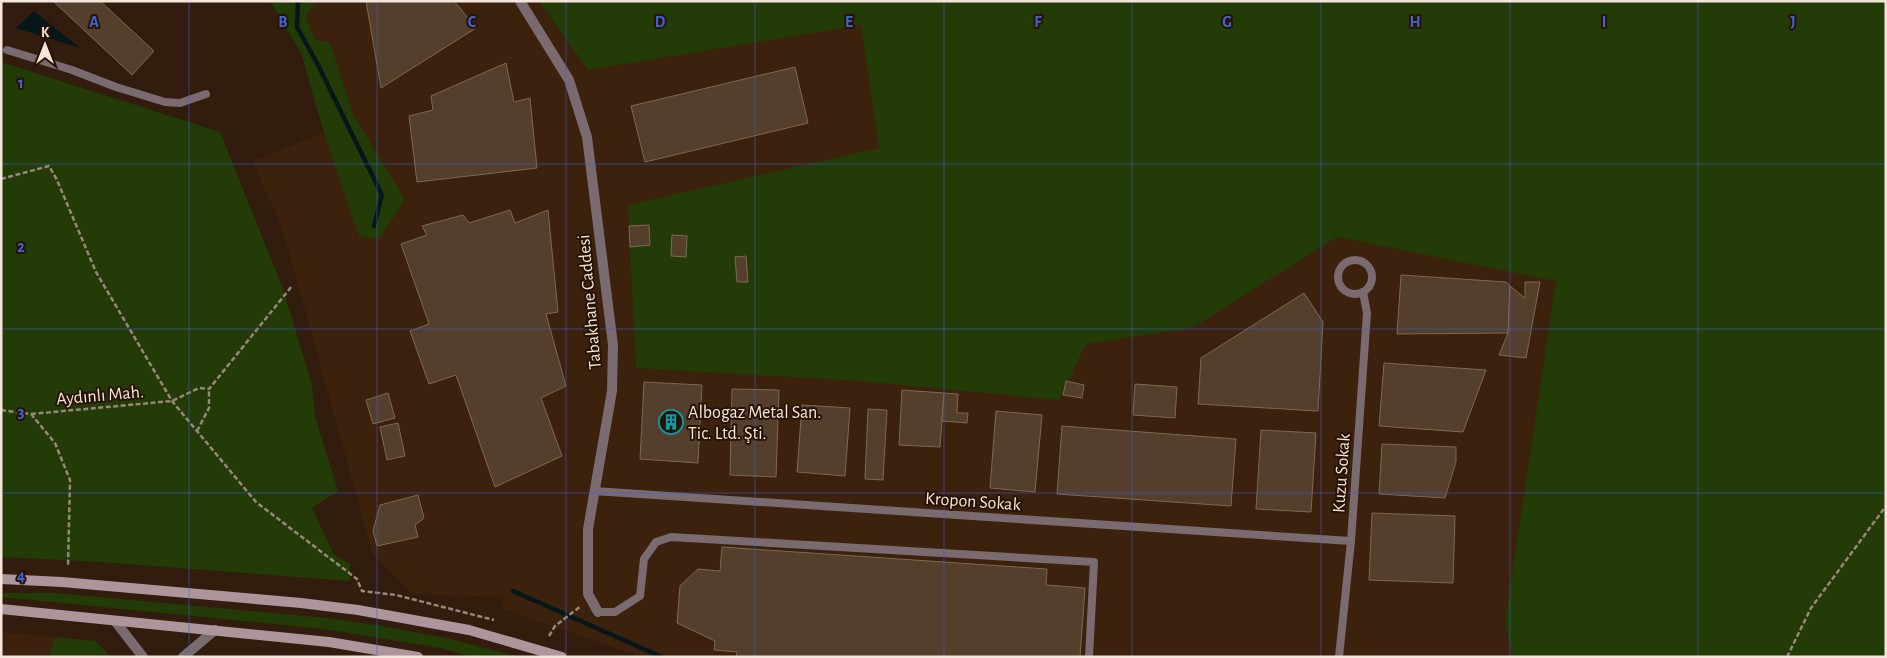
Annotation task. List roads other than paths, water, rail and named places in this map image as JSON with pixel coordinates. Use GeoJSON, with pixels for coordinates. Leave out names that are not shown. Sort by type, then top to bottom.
{"type":"FeatureCollection","features":[{"type":"Feature","properties":{"kind":"main road"},"geometry":{"type":"LineString","coordinates":[[1,579],[62,582],[301,603],[358,610],[469,630],[562,657]]}},
{"type":"Feature","properties":{"kind":"main road"},"geometry":{"type":"LineString","coordinates":[[1,609],[329,642],[418,657]]}},
{"type":"Feature","properties":{"kind":"street","name":"Tabakhane Caddesi"},"geometry":{"type":"LineString","coordinates":[[520,1],[569,80],[587,137],[613,345],[612,391],[588,529],[588,594],[598,612]]}},
{"type":"Feature","properties":{"kind":"street"},"geometry":{"type":"LineString","coordinates":[[115,621],[143,657]]}},
{"type":"Feature","properties":{"kind":"street"},"geometry":{"type":"LineString","coordinates":[[183,657],[215,630]]}},
{"type":"Feature","properties":{"kind":"lane"},"geometry":{"type":"LineString","coordinates":[[7,50],[164,102],[180,103],[206,94]]}},
{"type":"Feature","properties":{"kind":"lane"},"geometry":{"type":"LineString","coordinates":[[1349,260],[1366,263],[1372,273],[1371,284],[1363,292],[1352,294],[1339,284],[1338,273],[1340,268],[1349,260]]}},
{"type":"Feature","properties":{"kind":"lane","name":"Kuzu Sokak"},"geometry":{"type":"LineString","coordinates":[[1339,657],[1351,541],[1366,313],[1363,292]]}},
{"type":"Feature","properties":{"kind":"lane","name":"Kropon Sokak"},"geometry":{"type":"LineString","coordinates":[[594,491],[1351,541]]}},
{"type":"Feature","properties":{"kind":"lane"},"geometry":{"type":"LineString","coordinates":[[598,612],[615,612],[640,596],[644,559],[656,542],[671,536],[1094,562],[1089,657]]}},
{"type":"Feature","properties":{"kind":"waterway"},"geometry":{"type":"LineString","coordinates":[[298,1],[297,27],[318,65],[382,195],[374,226]]}},
{"type":"Feature","properties":{"kind":"waterway"},"geometry":{"type":"LineString","coordinates":[[513,591],[662,657]]}},
{"type":"Feature","properties":{"kind":"place","name":"Albogaz Metal San. Tic. Ltd. Şti."},"geometry":{"type":"Point","coordinates":[671,422]}}]}
